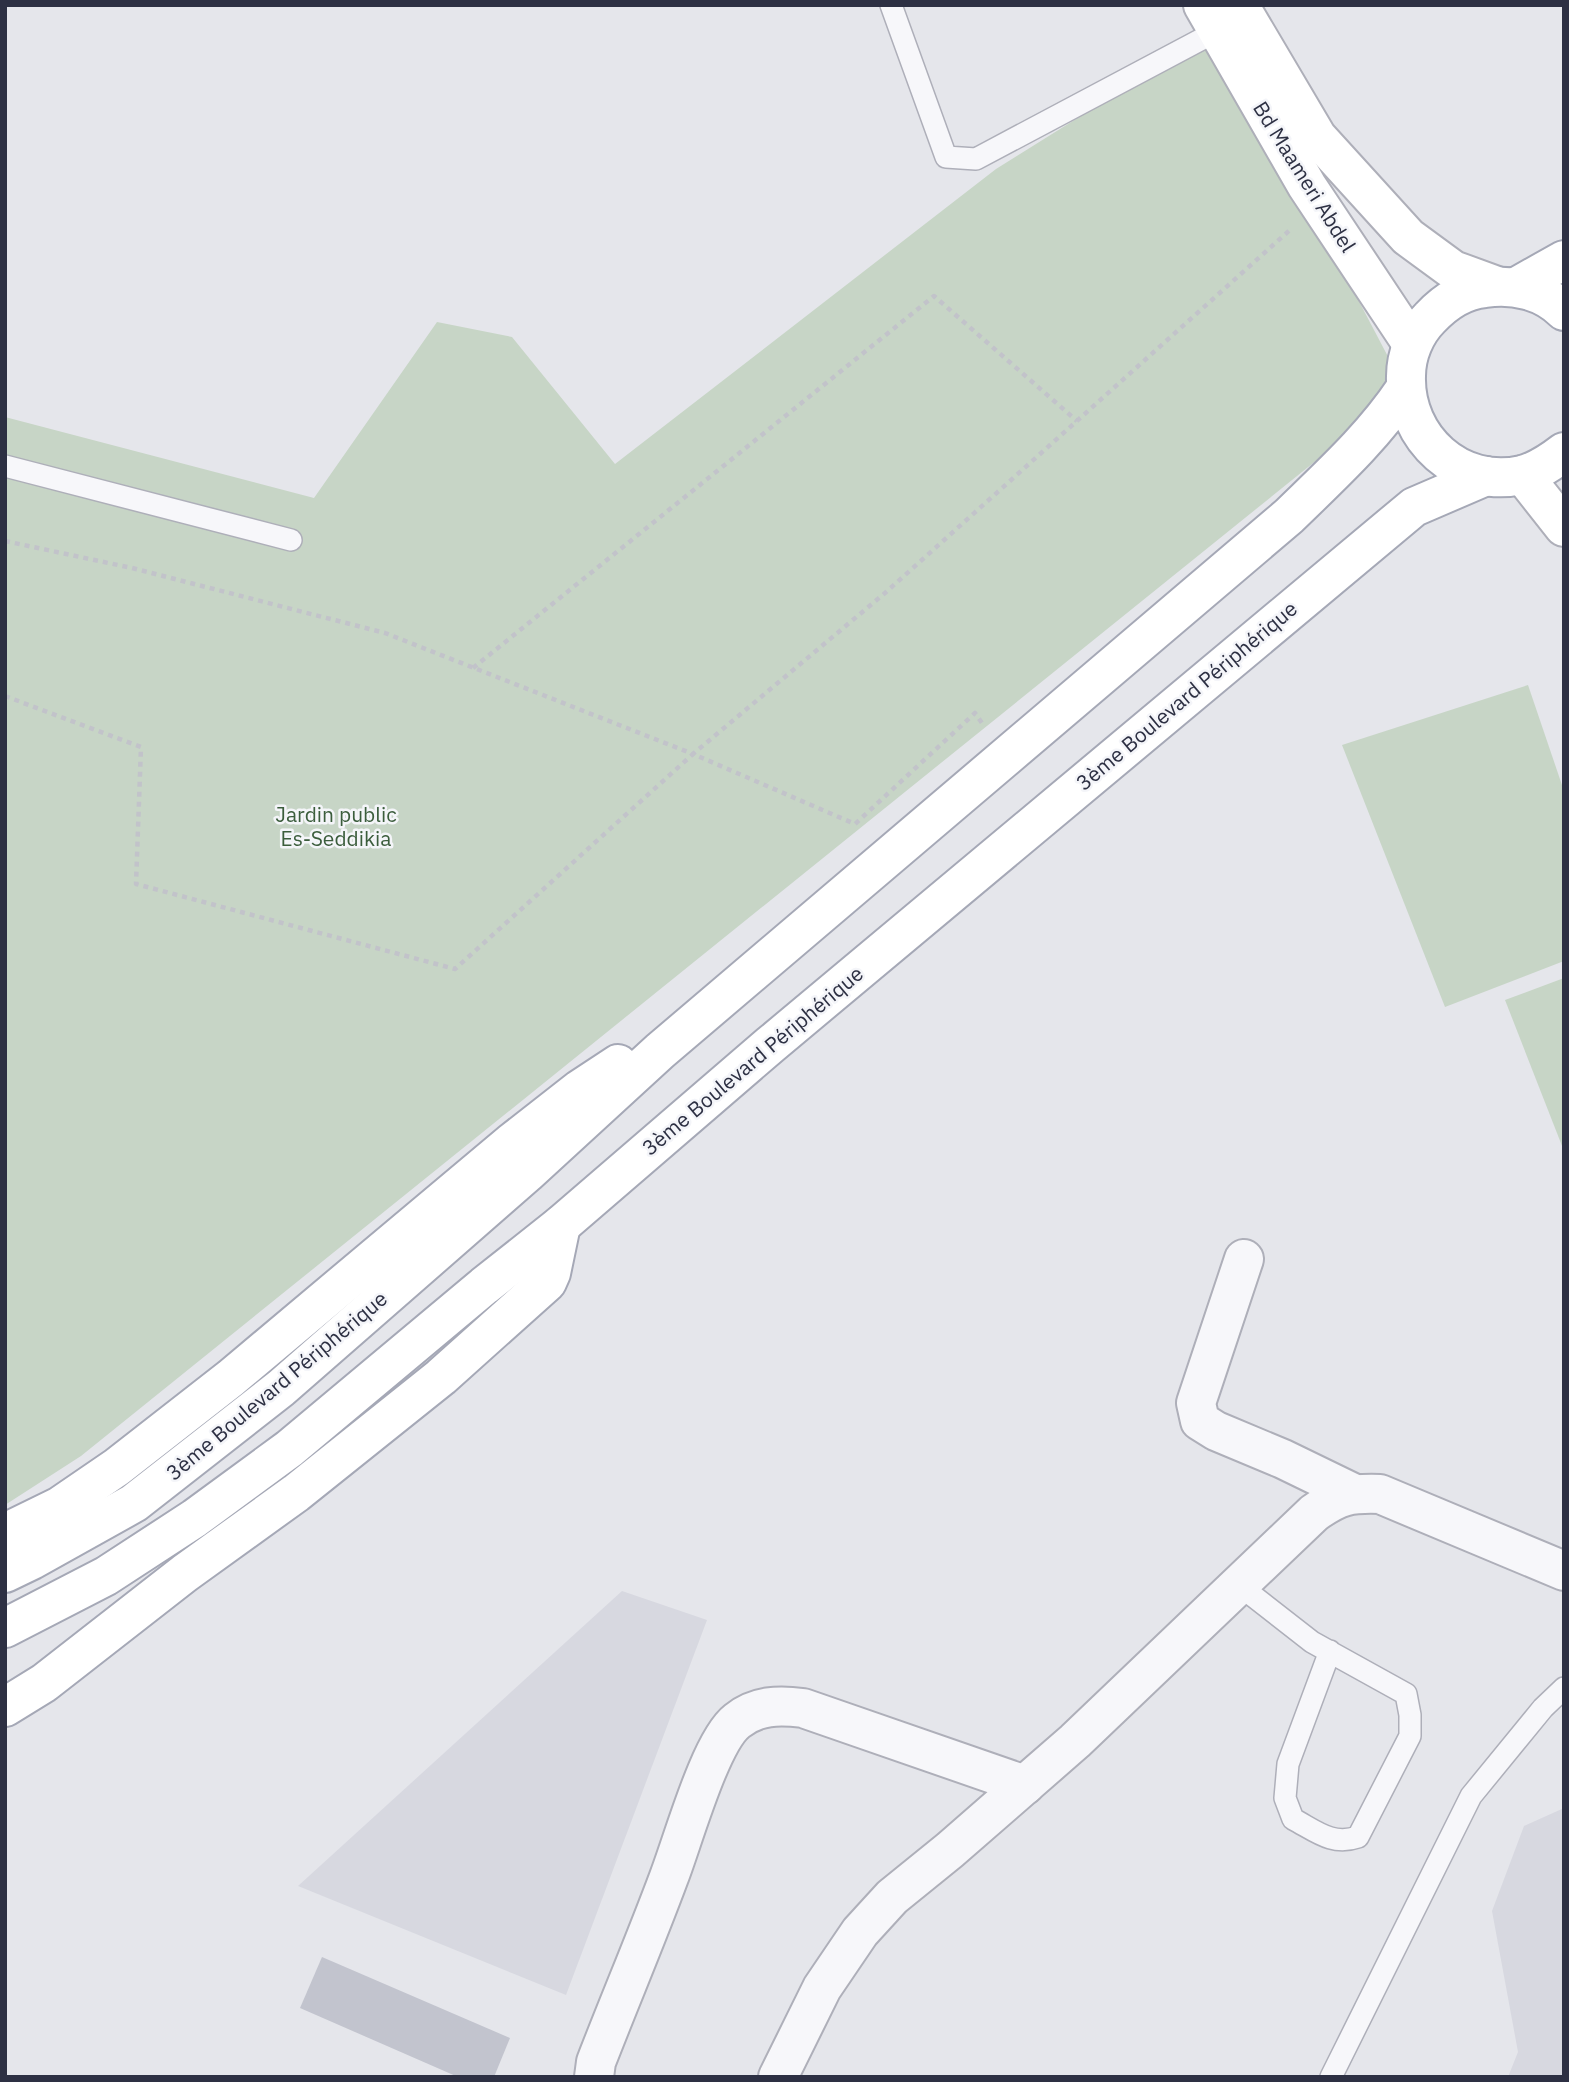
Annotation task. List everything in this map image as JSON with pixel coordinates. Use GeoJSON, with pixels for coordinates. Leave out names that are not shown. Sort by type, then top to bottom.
{"type":"FeatureCollection","features":[{"type":"Feature","properties":{"kind":"main road","name":"Bd Maameri Abdel"},"geometry":{"type":"LineString","coordinates":[[1220,14],[1317,201],[1412,344]]}},
{"type":"Feature","properties":{"kind":"main road","name":"Bd Maameri Abdel"},"geometry":{"type":"LineString","coordinates":[[1220,14],[1246,21],[1317,137],[1408,237],[1453,270],[1539,294],[1564,311]]}},
{"type":"Feature","properties":{"kind":"main road"},"geometry":{"type":"LineString","coordinates":[[1564,260],[1506,286],[1479,288],[1458,296],[1439,308],[1423,325],[1412,344],[1406,366],[1405,389],[1409,410],[1430,447],[1447,461],[1466,471],[1505,475],[1564,527]]}},
{"type":"Feature","properties":{"kind":"main road","name":"3ème Boulevard Périphérique"},"geometry":{"type":"LineString","coordinates":[[5,1573],[134,1503],[270,1396],[527,1173],[660,1051],[1289,516],[1385,419],[1405,389]]}},
{"type":"Feature","properties":{"kind":"main road","name":"3ème Boulevard Périphérique"},"geometry":{"type":"LineString","coordinates":[[5,1628],[106,1576],[195,1518],[289,1448],[561,1225],[781,1036],[1414,507],[1505,475],[1546,466],[1564,452]]}},
{"type":"Feature","properties":{"kind":"main road"},"geometry":{"type":"LineString","coordinates":[[5,1533],[60,1506],[117,1467],[231,1378],[580,1088],[630,1058],[660,1051]]}},
{"type":"Feature","properties":{"kind":"main road"},"geometry":{"type":"LineString","coordinates":[[5,1707],[44,1683],[185,1573],[296,1493],[462,1359],[547,1282],[561,1225]]}},
{"type":"Feature","properties":{"kind":"street"},"geometry":{"type":"LineString","coordinates":[[1244,1259],[1196,1403],[1200,1421],[1216,1431],[1283,1459],[1353,1493]]}},
{"type":"Feature","properties":{"kind":"street"},"geometry":{"type":"LineString","coordinates":[[778,2077],[822,1988],[860,1932],[892,1897],[1075,1741],[1314,1513],[1335,1498],[1353,1493],[1380,1494],[1564,1571]]}},
{"type":"Feature","properties":{"kind":"street"},"geometry":{"type":"LineString","coordinates":[[594,2077],[596,2062],[716,1749],[736,1722],[757,1709],[778,1705],[803,1708],[1025,1785]]}},
{"type":"Feature","properties":{"kind":"lane"},"geometry":{"type":"LineString","coordinates":[[891,5],[946,157],[976,159],[1220,14]]}},
{"type":"Feature","properties":{"kind":"lane"},"geometry":{"type":"LineString","coordinates":[[5,466],[291,540]]}},
{"type":"Feature","properties":{"kind":"lane"},"geometry":{"type":"LineString","coordinates":[[1239,1585],[1312,1642],[1330,1651],[1406,1694],[1410,1736],[1358,1837],[1343,1842],[1328,1838],[1293,1819],[1284,1798],[1288,1764],[1330,1651]]}},
{"type":"Feature","properties":{"kind":"lane"},"geometry":{"type":"LineString","coordinates":[[1331,2077],[1471,1796],[1543,1708],[1564,1688]]}},
{"type":"Feature","properties":{"kind":"path"},"geometry":{"type":"LineString","coordinates":[[5,696],[141,747],[136,884],[455,969],[693,754],[885,593],[1302,219],[1317,201]]}},
{"type":"Feature","properties":{"kind":"path"},"geometry":{"type":"LineString","coordinates":[[473,668],[934,296],[1077,421]]}},
{"type":"Feature","properties":{"kind":"path"},"geometry":{"type":"LineString","coordinates":[[5,541],[132,568],[385,633],[693,754],[855,824],[975,713],[1004,758]]}},
{"type":"Feature","properties":{"kind":"shaded area"},"geometry":{"type":"Polygon","coordinates":[[[622,1591],[707,1620],[566,1995],[298,1886],[622,1591]]]}},
{"type":"Feature","properties":{"kind":"shaded area"},"geometry":{"type":"Polygon","coordinates":[[[1564,1808],[1564,2077],[1508,2077],[1518,2052],[1492,1911],[1524,1826],[1564,1808]]]}},
{"type":"Feature","properties":{"kind":"green space","name":"Jardin public Es-Seddikia"},"geometry":{"type":"Polygon","coordinates":[[[1217,31],[1405,389],[81,1456],[5,1505],[5,417],[314,498],[437,322],[512,337],[615,464],[996,169],[1217,31]]]}},
{"type":"Feature","properties":{"kind":"green space"},"geometry":{"type":"Polygon","coordinates":[[[1528,685],[1564,791],[1564,961],[1445,1007],[1342,745],[1528,685]]]}},
{"type":"Feature","properties":{"kind":"green space"},"geometry":{"type":"Polygon","coordinates":[[[1564,978],[1564,1151],[1505,1000],[1564,978]]]}},
{"type":"Feature","properties":{"kind":"building"},"geometry":{"type":"Polygon","coordinates":[[[322,1957],[510,2038],[494,2077],[458,2077],[300,2008],[322,1957]]]}}]}
